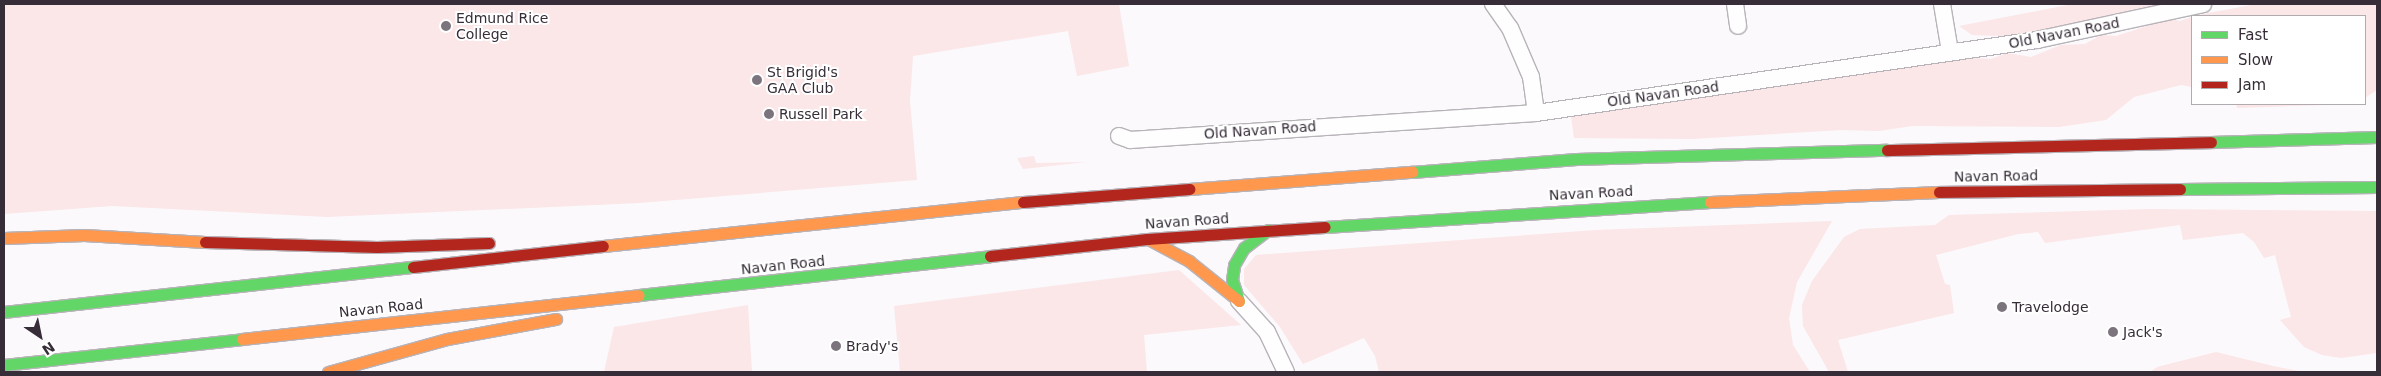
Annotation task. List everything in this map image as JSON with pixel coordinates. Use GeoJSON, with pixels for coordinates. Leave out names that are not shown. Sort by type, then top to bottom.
{"type":"FeatureCollection","features":[{"type":"Feature","properties":{"kind":"main road"},"geometry":{"type":"LineString","coordinates":[[4,312],[748,228],[935,209],[1586,158],[2375,135]]}},
{"type":"Feature","properties":{"kind":"main road","name":"Navan Road"},"geometry":{"type":"LineString","coordinates":[[4,365],[1147,239],[1608,207],[1891,192],[2377,187]]}},
{"type":"Feature","properties":{"kind":"main road"},"geometry":{"type":"LineString","coordinates":[[540,240],[748,228]]}},
{"type":"Feature","properties":{"kind":"main road"},"geometry":{"type":"LineString","coordinates":[[1239,301],[1232,280],[1234,265],[1244,248],[1268,230]]}},
{"type":"Feature","properties":{"kind":"main road"},"geometry":{"type":"LineString","coordinates":[[4,238],[84,235],[167,241],[377,247],[500,242]]}},
{"type":"Feature","properties":{"kind":"main road"},"geometry":{"type":"LineString","coordinates":[[1147,239],[1189,260],[1239,301]]}},
{"type":"Feature","properties":{"kind":"main road"},"geometry":{"type":"LineString","coordinates":[[328,372],[447,339],[709,288]]}},
{"type":"Feature","properties":{"kind":"street"},"geometry":{"type":"LineString","coordinates":[[1493,4],[1510,28],[1531,77],[1536,113]]}},
{"type":"Feature","properties":{"kind":"street"},"geometry":{"type":"LineString","coordinates":[[1735,4],[1738,26]]}},
{"type":"Feature","properties":{"kind":"street"},"geometry":{"type":"LineString","coordinates":[[1942,4],[1950,52]]}},
{"type":"Feature","properties":{"kind":"street","name":"Old Navan Road"},"geometry":{"type":"LineString","coordinates":[[1119,136],[1130,140],[1536,113],[2037,40],[2203,4]]}},
{"type":"Feature","properties":{"kind":"street"},"geometry":{"type":"LineString","coordinates":[[1239,301],[1267,332],[1286,372]]}},
{"type":"Feature","properties":{"kind":"shaded area"},"geometry":{"type":"Polygon","coordinates":[[[4,4],[1119,4],[1129,66],[1077,76],[1068,31],[913,56],[910,101],[917,180],[639,203],[327,217],[112,206],[4,214],[4,4]]]}},
{"type":"Feature","properties":{"kind":"shaded area"},"geometry":{"type":"Polygon","coordinates":[[[2073,4],[2158,4],[2034,32],[1999,36],[1972,35],[1959,26],[2073,4]]]}},
{"type":"Feature","properties":{"kind":"shaded area"},"geometry":{"type":"Polygon","coordinates":[[[2256,4],[2377,4],[2377,90],[2366,97],[2366,15],[2198,15],[2256,4]]]}},
{"type":"Feature","properties":{"kind":"shaded area"},"geometry":{"type":"Polygon","coordinates":[[[2191,17],[2191,87],[2181,85],[2134,97],[2106,120],[2059,127],[1912,126],[1879,131],[1842,130],[1692,139],[1574,138],[1571,116],[1974,58],[1991,59],[2007,53],[2031,57],[2061,45],[2085,44],[2101,35],[2116,36],[2169,19],[2180,21],[2191,17]]]}},
{"type":"Feature","properties":{"kind":"shaded area"},"geometry":{"type":"Polygon","coordinates":[[[2236,105],[2326,105],[2237,108],[2236,105]]]}},
{"type":"Feature","properties":{"kind":"shaded area"},"geometry":{"type":"Polygon","coordinates":[[[1034,156],[1036,163],[1087,162],[1023,169],[1017,158],[1034,156]]]}},
{"type":"Feature","properties":{"kind":"shaded area"},"geometry":{"type":"Polygon","coordinates":[[[2149,209],[2377,211],[2377,353],[2341,358],[2322,355],[2304,347],[2280,320],[2291,317],[2275,255],[2264,258],[2254,242],[2243,233],[2183,240],[2180,225],[2045,243],[2038,232],[2018,234],[1936,255],[1945,284],[1950,285],[1954,313],[1838,340],[1848,372],[1829,372],[1803,326],[1802,305],[1812,281],[1844,237],[1860,229],[1935,225],[1949,215],[2149,209]]]}},
{"type":"Feature","properties":{"kind":"shaded area"},"geometry":{"type":"Polygon","coordinates":[[[1832,221],[1797,282],[1789,318],[1793,345],[1810,372],[1379,372],[1375,356],[1364,338],[1303,364],[1280,327],[1244,285],[1244,269],[1256,255],[1596,230],[1832,221]]]}},
{"type":"Feature","properties":{"kind":"shaded area"},"geometry":{"type":"Polygon","coordinates":[[[1179,270],[1241,325],[1144,335],[1147,372],[900,372],[894,306],[1179,270]]]}},
{"type":"Feature","properties":{"kind":"shaded area"},"geometry":{"type":"Polygon","coordinates":[[[748,305],[752,372],[604,372],[614,327],[748,305]]]}},
{"type":"Feature","properties":{"kind":"shaded area"},"geometry":{"type":"Polygon","coordinates":[[[2216,352],[2303,372],[2150,372],[2157,367],[2216,352]]]}},
{"type":"Feature","properties":{"kind":"traffic: fast"},"geometry":{"type":"LineString","coordinates":[[2211,142],[2377,137]]}},
{"type":"Feature","properties":{"kind":"traffic: fast"},"geometry":{"type":"LineString","coordinates":[[1412,172],[1576,159],[1887,150]]}},
{"type":"Feature","properties":{"kind":"traffic: fast"},"geometry":{"type":"LineString","coordinates":[[2180,189],[2377,187]]}},
{"type":"Feature","properties":{"kind":"traffic: fast"},"geometry":{"type":"LineString","coordinates":[[1325,227],[1710,202]]}},
{"type":"Feature","properties":{"kind":"traffic: fast"},"geometry":{"type":"LineString","coordinates":[[1239,301],[1232,280],[1234,265],[1244,248],[1268,230]]}},
{"type":"Feature","properties":{"kind":"traffic: fast"},"geometry":{"type":"LineString","coordinates":[[639,295],[990,256]]}},
{"type":"Feature","properties":{"kind":"traffic: fast"},"geometry":{"type":"LineString","coordinates":[[4,312],[413,267]]}},
{"type":"Feature","properties":{"kind":"traffic: fast"},"geometry":{"type":"LineString","coordinates":[[4,365],[242,339]]}},
{"type":"Feature","properties":{"kind":"traffic: slow"},"geometry":{"type":"LineString","coordinates":[[1189,189],[1412,172]]}},
{"type":"Feature","properties":{"kind":"traffic: slow"},"geometry":{"type":"LineString","coordinates":[[1710,202],[1939,192]]}},
{"type":"Feature","properties":{"kind":"traffic: slow"},"geometry":{"type":"LineString","coordinates":[[603,246],[1023,202]]}},
{"type":"Feature","properties":{"kind":"traffic: slow"},"geometry":{"type":"LineString","coordinates":[[4,238],[84,235],[205,242]]}},
{"type":"Feature","properties":{"kind":"traffic: slow"},"geometry":{"type":"LineString","coordinates":[[1148,239],[1189,261],[1239,301]]}},
{"type":"Feature","properties":{"kind":"traffic: slow"},"geometry":{"type":"LineString","coordinates":[[242,339],[639,295]]}},
{"type":"Feature","properties":{"kind":"traffic: slow"},"geometry":{"type":"LineString","coordinates":[[328,372],[447,339],[556,319]]}},
{"type":"Feature","properties":{"kind":"traffic: jam"},"geometry":{"type":"LineString","coordinates":[[1887,150],[2211,142]]}},
{"type":"Feature","properties":{"kind":"traffic: jam"},"geometry":{"type":"LineString","coordinates":[[1023,202],[1189,189]]}},
{"type":"Feature","properties":{"kind":"traffic: jam"},"geometry":{"type":"LineString","coordinates":[[1939,192],[2180,189]]}},
{"type":"Feature","properties":{"kind":"traffic: jam"},"geometry":{"type":"LineString","coordinates":[[990,256],[1147,239],[1325,227]]}},
{"type":"Feature","properties":{"kind":"traffic: jam"},"geometry":{"type":"LineString","coordinates":[[205,242],[377,247],[489,243]]}},
{"type":"Feature","properties":{"kind":"traffic: jam"},"geometry":{"type":"LineString","coordinates":[[413,267],[603,246]]}},
{"type":"Feature","properties":{"kind":"place","name":"Edmund Rice College"},"geometry":{"type":"Point","coordinates":[446,26]}},
{"type":"Feature","properties":{"kind":"place","name":"St Brigid's GAA Club"},"geometry":{"type":"Point","coordinates":[757,80]}},
{"type":"Feature","properties":{"kind":"place","name":"Russell Park"},"geometry":{"type":"Point","coordinates":[769,114]}},
{"type":"Feature","properties":{"kind":"place","name":"Travelodge"},"geometry":{"type":"Point","coordinates":[2002,307]}},
{"type":"Feature","properties":{"kind":"place","name":"Jack's"},"geometry":{"type":"Point","coordinates":[2113,332]}},
{"type":"Feature","properties":{"kind":"place","name":"Brady's"},"geometry":{"type":"Point","coordinates":[836,346]}}]}
